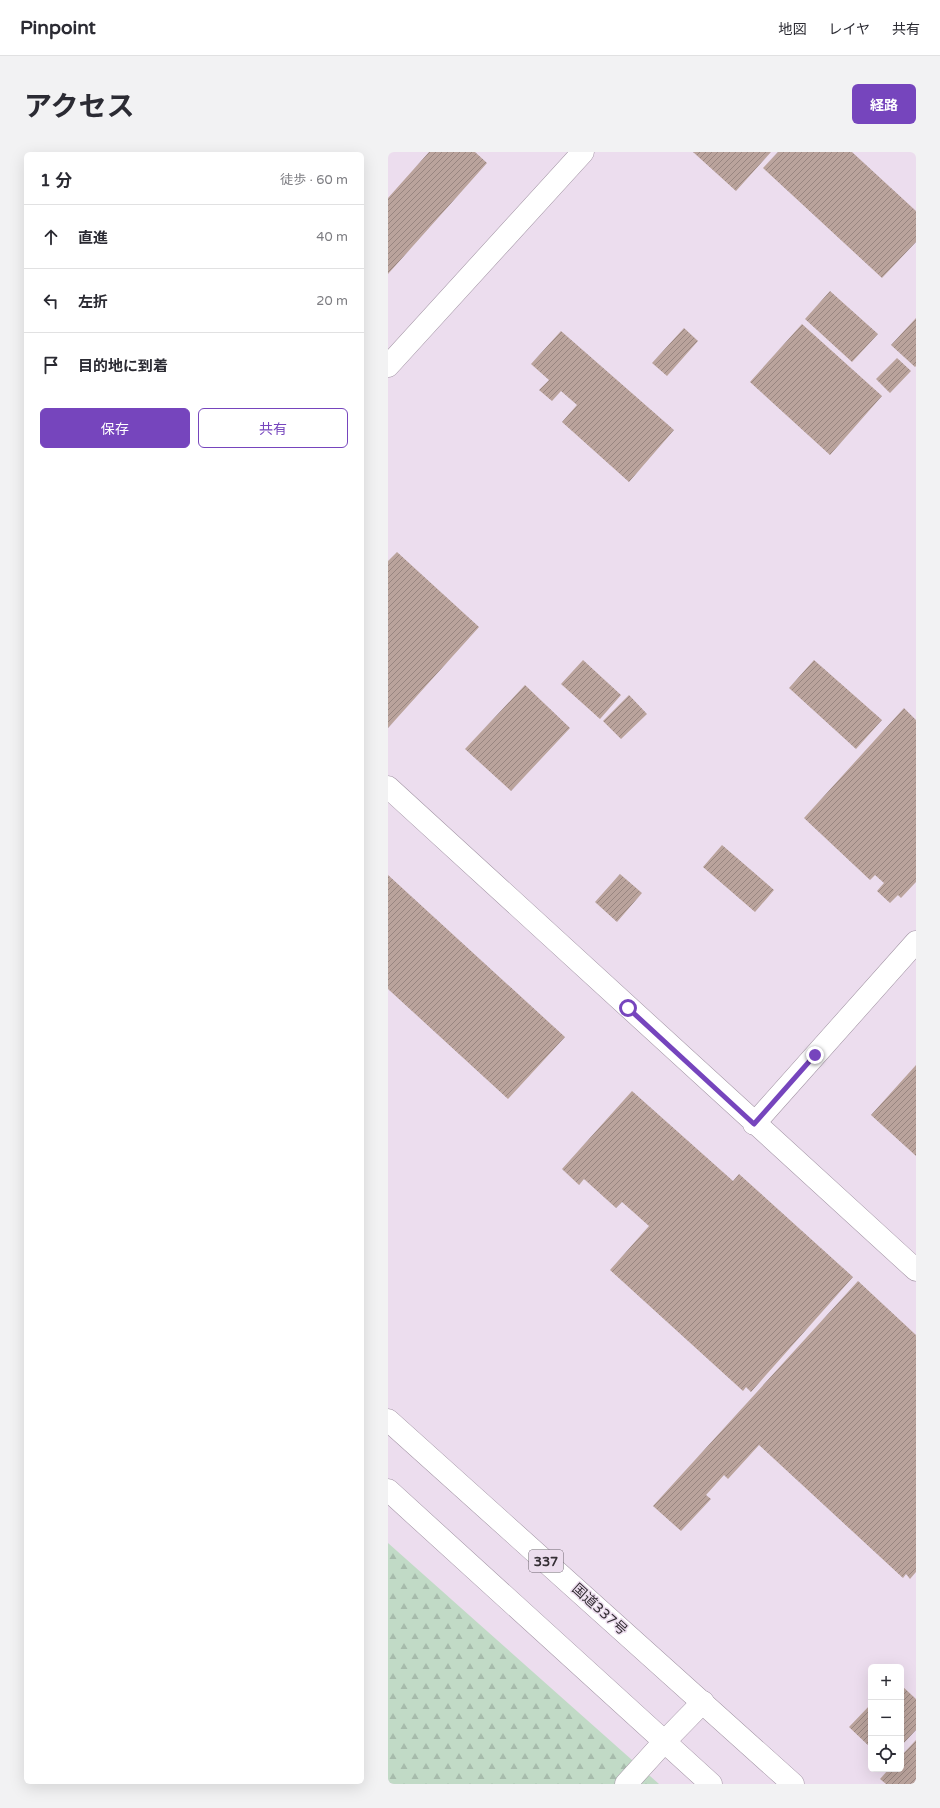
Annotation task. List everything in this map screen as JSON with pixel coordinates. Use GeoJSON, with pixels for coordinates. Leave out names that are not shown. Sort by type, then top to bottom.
{"type":"FeatureCollection","features":[{"type":"Feature","properties":{"kind":"main road"},"geometry":{"type":"LineString","coordinates":[[388,366],[583,152]]}},
{"type":"Feature","properties":{"kind":"main road"},"geometry":{"type":"LineString","coordinates":[[388,787],[754,1124],[916,1270]]}},
{"type":"Feature","properties":{"kind":"main road"},"geometry":{"type":"LineString","coordinates":[[754,1124],[916,942]]}},
{"type":"Feature","properties":{"kind":"main road","name":"国道337号"},"geometry":{"type":"LineString","coordinates":[[388,1420],[793,1784]]}},
{"type":"Feature","properties":{"kind":"main road"},"geometry":{"type":"LineString","coordinates":[[388,1490],[711,1784]]}},
{"type":"Feature","properties":{"kind":"main road"},"geometry":{"type":"LineString","coordinates":[[626,1784],[703,1702]]}},
{"type":"Feature","properties":{"kind":"green space"},"geometry":{"type":"Polygon","coordinates":[[[388,1543],[659,1784],[388,1784],[388,1543]]]}},
{"type":"Feature","properties":{"kind":"building"},"geometry":{"type":"Polygon","coordinates":[[[429,152],[475,152],[487,163],[388,274],[388,198],[429,152]]]}},
{"type":"Feature","properties":{"kind":"building"},"geometry":{"type":"Polygon","coordinates":[[[693,152],[771,152],[736,191],[693,152]]]}},
{"type":"Feature","properties":{"kind":"building"},"geometry":{"type":"Polygon","coordinates":[[[778,152],[852,152],[916,211],[916,242],[882,278],[763,168],[778,152]]]}},
{"type":"Feature","properties":{"kind":"building"},"geometry":{"type":"Polygon","coordinates":[[[830,291],[878,334],[852,362],[805,319],[830,291]]]}},
{"type":"Feature","properties":{"kind":"building"},"geometry":{"type":"Polygon","coordinates":[[[916,318],[916,366],[915,367],[891,345],[916,318]]]}},
{"type":"Feature","properties":{"kind":"building"},"geometry":{"type":"Polygon","coordinates":[[[802,324],[882,396],[830,455],[750,382],[802,324]]]}},
{"type":"Feature","properties":{"kind":"building"},"geometry":{"type":"Polygon","coordinates":[[[684,328],[698,341],[667,376],[652,363],[684,328]]]}},
{"type":"Feature","properties":{"kind":"building"},"geometry":{"type":"Polygon","coordinates":[[[561,331],[674,430],[629,482],[562,422],[577,405],[561,391],[552,401],[539,390],[549,380],[531,364],[561,331]]]}},
{"type":"Feature","properties":{"kind":"building"},"geometry":{"type":"Polygon","coordinates":[[[897,358],[911,371],[890,393],[876,379],[897,358]]]}},
{"type":"Feature","properties":{"kind":"building"},"geometry":{"type":"Polygon","coordinates":[[[397,552],[479,627],[388,728],[388,561],[397,552]]]}},
{"type":"Feature","properties":{"kind":"building"},"geometry":{"type":"Polygon","coordinates":[[[583,660],[621,695],[600,719],[561,684],[583,660]]]}},
{"type":"Feature","properties":{"kind":"building"},"geometry":{"type":"Polygon","coordinates":[[[814,660],[882,720],[856,749],[789,688],[814,660]]]}},
{"type":"Feature","properties":{"kind":"building"},"geometry":{"type":"Polygon","coordinates":[[[525,685],[570,728],[511,791],[465,749],[525,685]]]}},
{"type":"Feature","properties":{"kind":"building"},"geometry":{"type":"Polygon","coordinates":[[[629,695],[647,714],[621,739],[603,721],[629,695]]]}},
{"type":"Feature","properties":{"kind":"building"},"geometry":{"type":"Polygon","coordinates":[[[904,708],[916,720],[916,882],[901,898],[898,895],[890,903],[877,891],[884,883],[875,875],[870,880],[804,818],[904,708]]]}},
{"type":"Feature","properties":{"kind":"building"},"geometry":{"type":"Polygon","coordinates":[[[722,845],[774,890],[755,912],[703,867],[722,845]]]}},
{"type":"Feature","properties":{"kind":"building"},"geometry":{"type":"Polygon","coordinates":[[[620,874],[642,893],[617,922],[595,902],[620,874]]]}},
{"type":"Feature","properties":{"kind":"building"},"geometry":{"type":"Polygon","coordinates":[[[388,875],[565,1037],[508,1099],[388,989],[388,875]]]}},
{"type":"Feature","properties":{"kind":"building"},"geometry":{"type":"Polygon","coordinates":[[[916,1065],[916,1156],[871,1115],[916,1065]]]}},
{"type":"Feature","properties":{"kind":"building"},"geometry":{"type":"Polygon","coordinates":[[[632,1091],[733,1181],[739,1174],[853,1277],[751,1392],[746,1387],[743,1391],[610,1270],[649,1226],[622,1202],[616,1208],[584,1179],[579,1185],[562,1169],[632,1091]]]}},
{"type":"Feature","properties":{"kind":"building"},"geometry":{"type":"Polygon","coordinates":[[[858,1281],[916,1335],[916,1572],[910,1579],[906,1574],[903,1578],[759,1445],[728,1479],[724,1475],[706,1495],[711,1499],[681,1531],[653,1506],[858,1281]]]}},
{"type":"Feature","properties":{"kind":"building"},"geometry":{"type":"Polygon","coordinates":[[[904,1688],[916,1699],[916,1730],[904,1743],[904,1688]]]}},
{"type":"Feature","properties":{"kind":"building"},"geometry":{"type":"Polygon","coordinates":[[[868,1707],[868,1745],[849,1727],[868,1707]]]}},
{"type":"Feature","properties":{"kind":"building"},"geometry":{"type":"Polygon","coordinates":[[[916,1740],[916,1784],[886,1784],[880,1779],[886,1772],[904,1772],[904,1753],[916,1740]]]}},
{"type":"Feature","properties":{"kind":"route"},"geometry":{"type":"LineString","coordinates":[[628,1008],[754,1124],[815,1055]]}}]}
